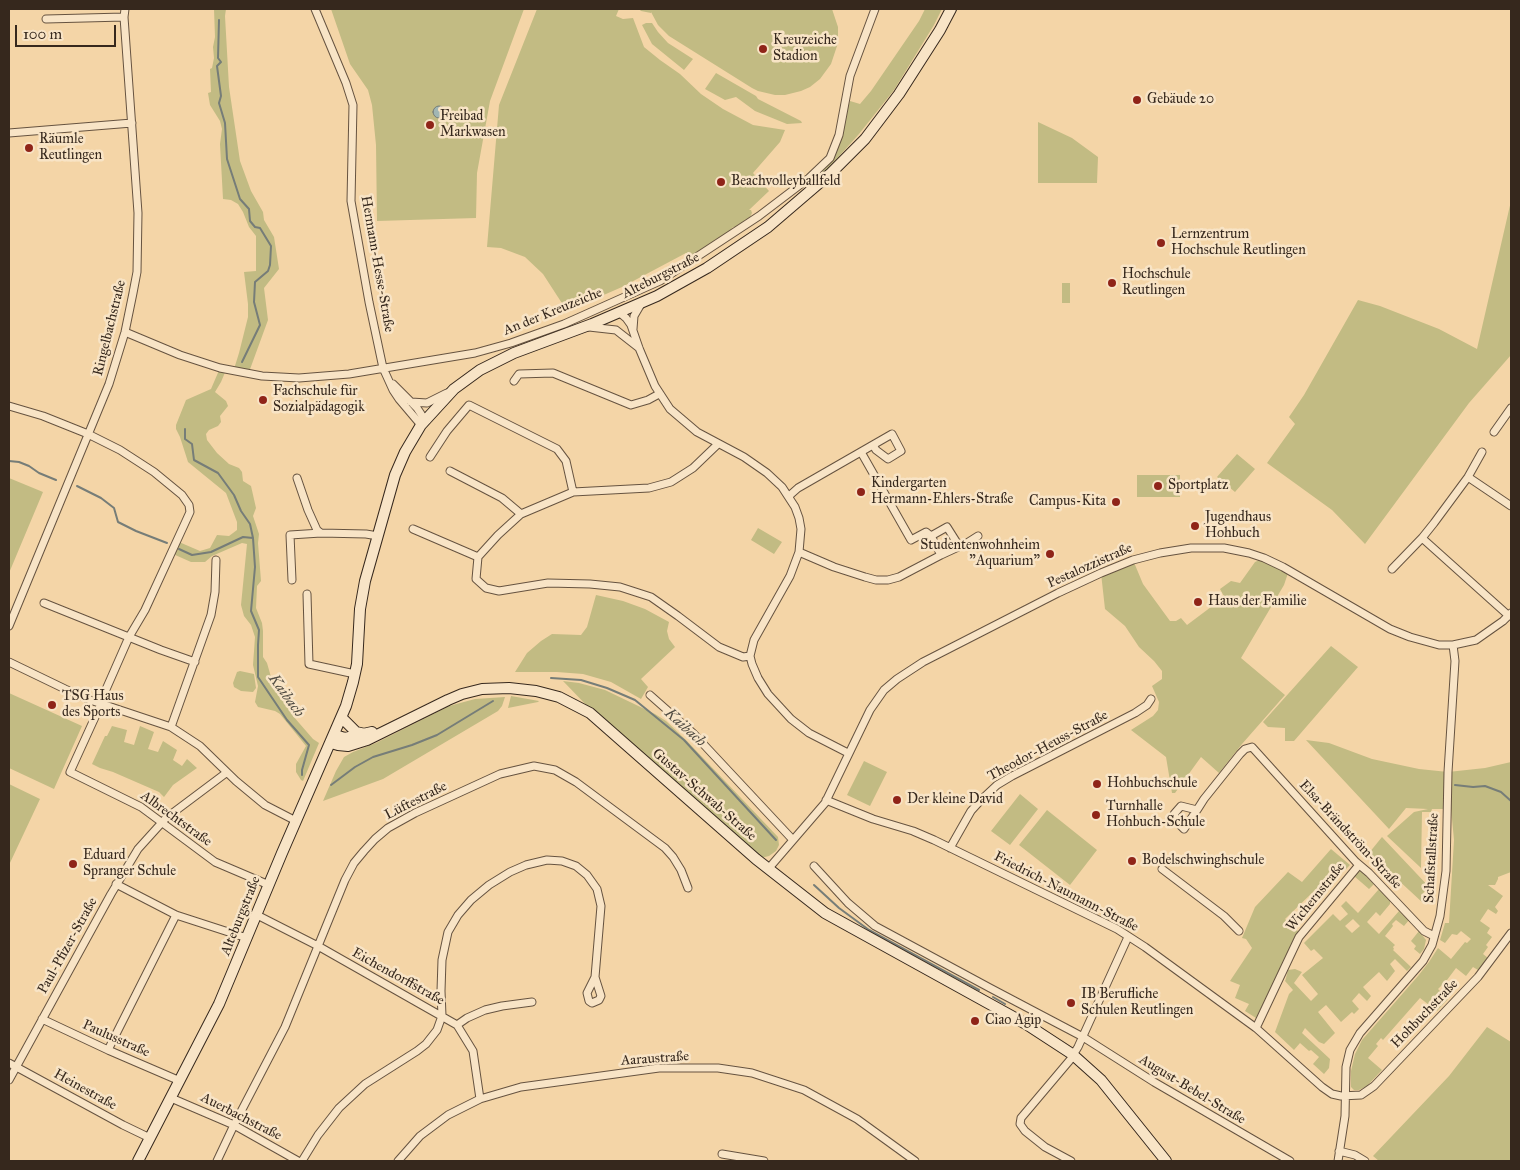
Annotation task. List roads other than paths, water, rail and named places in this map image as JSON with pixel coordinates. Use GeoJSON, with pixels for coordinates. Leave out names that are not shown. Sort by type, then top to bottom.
{"type":"FeatureCollection","features":[{"type":"Feature","properties":{"kind":"main road","name":"Alteburgstraße"},"geometry":{"type":"LineString","coordinates":[[138,1161],[216,1012],[296,821],[342,718],[355,674],[362,598],[378,536],[395,475],[405,452],[423,423],[454,389],[472,375],[502,358],[586,327],[641,303],[696,275],[768,227],[831,173],[865,139],[899,94],[940,30],[951,9]]}},
{"type":"Feature","properties":{"kind":"main road","name":"Gustav-Schwab-Straße"},"geometry":{"type":"LineString","coordinates":[[333,739],[342,746],[352,746],[379,736],[448,700],[482,689],[509,688],[536,691],[559,697],[590,713],[769,868],[825,913],[983,1002],[1026,1024],[1072,1054],[1101,1080],[1166,1161]]}},
{"type":"Feature","properties":{"kind":"main road"},"geometry":{"type":"LineString","coordinates":[[342,718],[356,732],[366,734]]}},
{"type":"Feature","properties":{"kind":"main road","name":"Gustav-Schwab-Straße"},"geometry":{"type":"LineString","coordinates":[[333,739],[393,728]]}},
{"type":"Feature","properties":{"kind":"street","name":"Hermann-Hesse-Straße"},"geometry":{"type":"LineString","coordinates":[[315,9],[346,83],[353,105],[351,201],[383,368],[399,400],[423,423]]}},
{"type":"Feature","properties":{"kind":"street","name":"An der Kreuzeiche"},"geometry":{"type":"LineString","coordinates":[[125,332],[206,364],[255,375],[287,378],[318,377],[483,351],[527,338],[564,324],[660,281],[759,216],[809,178],[830,158],[839,135],[850,76],[875,9]]}},
{"type":"Feature","properties":{"kind":"street","name":"Ringelbachstraße"},"geometry":{"type":"LineString","coordinates":[[9,626],[109,384],[125,332],[137,272],[138,213],[124,13],[46,19]]}},
{"type":"Feature","properties":{"kind":"street"},"geometry":{"type":"LineString","coordinates":[[9,133],[132,123]]}},
{"type":"Feature","properties":{"kind":"street"},"geometry":{"type":"LineString","coordinates":[[633,329],[634,316],[641,303]]}},
{"type":"Feature","properties":{"kind":"street"},"geometry":{"type":"LineString","coordinates":[[620,313],[629,321],[659,394],[670,409],[697,432],[744,457],[758,467],[782,487],[789,496],[799,518],[801,541],[799,552],[790,576],[758,632],[751,648],[750,656],[758,678],[768,694],[784,712],[809,733],[848,753]]}},
{"type":"Feature","properties":{"kind":"street"},"geometry":{"type":"LineString","coordinates":[[586,327],[616,330],[639,348]]}},
{"type":"Feature","properties":{"kind":"street"},"geometry":{"type":"LineString","coordinates":[[514,381],[519,374],[546,372],[559,375],[631,405],[641,403],[659,394]]}},
{"type":"Feature","properties":{"kind":"street","name":"Hermann-Hesse-Straße"},"geometry":{"type":"LineString","coordinates":[[388,378],[411,402],[423,423]]}},
{"type":"Feature","properties":{"kind":"street"},"geometry":{"type":"LineString","coordinates":[[411,402],[430,402],[454,389]]}},
{"type":"Feature","properties":{"kind":"street"},"geometry":{"type":"LineString","coordinates":[[430,457],[447,431],[469,405],[557,449],[566,461],[574,492]]}},
{"type":"Feature","properties":{"kind":"street"},"geometry":{"type":"LineString","coordinates":[[9,406],[35,413],[88,434],[120,450],[154,472],[182,495],[189,505],[190,512],[186,523],[145,610],[129,637],[100,704]]}},
{"type":"Feature","properties":{"kind":"street"},"geometry":{"type":"LineString","coordinates":[[1494,432],[1511,408]]}},
{"type":"Feature","properties":{"kind":"street"},"geometry":{"type":"LineString","coordinates":[[718,444],[693,468],[671,482],[650,488],[574,492],[521,514],[478,556],[476,579],[486,588],[499,591],[548,582],[620,587],[651,597],[719,647],[743,657],[750,656]]}},
{"type":"Feature","properties":{"kind":"street"},"geometry":{"type":"LineString","coordinates":[[789,496],[798,488],[873,445]]}},
{"type":"Feature","properties":{"kind":"street"},"geometry":{"type":"LineString","coordinates":[[861,452],[911,540],[926,532],[931,536],[941,555]]}},
{"type":"Feature","properties":{"kind":"street"},"geometry":{"type":"LineString","coordinates":[[1392,569],[1422,538],[1468,477],[1482,452]]}},
{"type":"Feature","properties":{"kind":"street"},"geometry":{"type":"LineString","coordinates":[[450,471],[502,498],[521,514]]}},
{"type":"Feature","properties":{"kind":"street"},"geometry":{"type":"LineString","coordinates":[[1468,477],[1511,506]]}},
{"type":"Feature","properties":{"kind":"street"},"geometry":{"type":"LineString","coordinates":[[296,478],[308,510],[320,533]]}},
{"type":"Feature","properties":{"kind":"street"},"geometry":{"type":"LineString","coordinates":[[931,536],[948,527],[959,546]]}},
{"type":"Feature","properties":{"kind":"street"},"geometry":{"type":"LineString","coordinates":[[413,529],[478,556]]}},
{"type":"Feature","properties":{"kind":"street"},"geometry":{"type":"LineString","coordinates":[[292,580],[290,535],[320,533],[378,536]]}},
{"type":"Feature","properties":{"kind":"street"},"geometry":{"type":"LineString","coordinates":[[799,552],[834,567],[865,577],[883,580],[899,577],[978,536]]}},
{"type":"Feature","properties":{"kind":"street"},"geometry":{"type":"LineString","coordinates":[[1422,538],[1510,615]]}},
{"type":"Feature","properties":{"kind":"street","name":"Pestalozzistraße"},"geometry":{"type":"LineString","coordinates":[[769,868],[826,800],[866,717],[878,698],[897,679],[912,668],[1094,576],[1139,558],[1174,550],[1224,548],[1264,558],[1390,629],[1433,644],[1454,645],[1476,640],[1510,615]]}},
{"type":"Feature","properties":{"kind":"street"},"geometry":{"type":"LineString","coordinates":[[171,727],[214,604],[216,560]]}},
{"type":"Feature","properties":{"kind":"street"},"geometry":{"type":"LineString","coordinates":[[307,594],[308,664],[355,674]]}},
{"type":"Feature","properties":{"kind":"street"},"geometry":{"type":"LineString","coordinates":[[44,603],[195,662]]}},
{"type":"Feature","properties":{"kind":"street","name":"Schafstallstraße"},"geometry":{"type":"LineString","coordinates":[[1339,1161],[1344,1123],[1346,1064],[1350,1050],[1354,1041],[1418,967],[1430,950],[1442,910],[1446,871],[1448,772],[1455,670],[1454,645]]}},
{"type":"Feature","properties":{"kind":"street"},"geometry":{"type":"LineString","coordinates":[[9,662],[100,704],[171,727],[200,746],[226,773],[271,809],[296,821]]}},
{"type":"Feature","properties":{"kind":"street","name":"Gustav-Schwab-Straße"},"geometry":{"type":"LineString","coordinates":[[650,695],[693,734],[792,840]]}},
{"type":"Feature","properties":{"kind":"street","name":"Theodor-Heuss-Straße"},"geometry":{"type":"LineString","coordinates":[[950,848],[971,811],[996,785],[1131,716],[1142,709],[1151,699]]}},
{"type":"Feature","properties":{"kind":"street","name":"Albrechtstraße"},"geometry":{"type":"LineString","coordinates":[[100,704],[70,772],[127,799],[162,822],[215,862],[269,885]]}},
{"type":"Feature","properties":{"kind":"street","name":"Elsa-Brändström-Straße"},"geometry":{"type":"LineString","coordinates":[[1197,810],[1240,754],[1250,747],[1257,752],[1359,865],[1424,931],[1434,936]]}},
{"type":"Feature","properties":{"kind":"street","name":"Lüftestraße"},"geometry":{"type":"LineString","coordinates":[[217,1161],[285,1027],[354,863],[375,839],[388,828],[415,813],[500,774],[534,766],[554,770],[576,782],[665,848],[681,870],[688,888]]}},
{"type":"Feature","properties":{"kind":"street","name":"Paul-Pfizer-Straße"},"geometry":{"type":"LineString","coordinates":[[9,1080],[12,1064],[42,1019],[116,884],[138,849],[162,822],[226,773]]}},
{"type":"Feature","properties":{"kind":"street","name":"Friedrich-Naumann-Straße"},"geometry":{"type":"LineString","coordinates":[[826,800],[873,819],[913,832],[950,848],[1117,929],[1145,947],[1256,1028],[1322,1087],[1332,1094],[1345,1097]]}},
{"type":"Feature","properties":{"kind":"street"},"geometry":{"type":"LineString","coordinates":[[300,1161],[339,1108],[366,1084],[426,1044],[437,1030],[442,1016],[442,960],[448,932],[458,915],[471,900],[489,885],[526,865],[547,860],[562,861],[576,866],[587,875],[597,889],[601,906],[595,977]]}},
{"type":"Feature","properties":{"kind":"street","name":"Wichernstraße"},"geometry":{"type":"LineString","coordinates":[[1256,1028],[1299,937],[1359,865]]}},
{"type":"Feature","properties":{"kind":"street"},"geometry":{"type":"LineString","coordinates":[[814,866],[848,903],[875,926],[1083,1037]]}},
{"type":"Feature","properties":{"kind":"street"},"geometry":{"type":"LineString","coordinates":[[1162,868],[1224,916],[1239,931]]}},
{"type":"Feature","properties":{"kind":"street"},"geometry":{"type":"LineString","coordinates":[[116,884],[176,915],[247,938]]}},
{"type":"Feature","properties":{"kind":"street"},"geometry":{"type":"LineString","coordinates":[[108,1050],[176,915]]}},
{"type":"Feature","properties":{"kind":"street","name":"Eichendorffstraße"},"geometry":{"type":"LineString","coordinates":[[257,915],[318,946],[457,1024]]}},
{"type":"Feature","properties":{"kind":"street","name":"Hohbuchstraße"},"geometry":{"type":"LineString","coordinates":[[1345,1097],[1361,1095],[1374,1086],[1478,976],[1511,933]]}},
{"type":"Feature","properties":{"kind":"street"},"geometry":{"type":"LineString","coordinates":[[1071,1161],[1045,1147],[1025,1131],[1020,1124],[1022,1118],[1070,1060],[1083,1037],[1128,937]]}},
{"type":"Feature","properties":{"kind":"street"},"geometry":{"type":"LineString","coordinates":[[983,1002],[990,988]]}},
{"type":"Feature","properties":{"kind":"street"},"geometry":{"type":"LineString","coordinates":[[480,1099],[473,1051],[457,1024],[485,1010],[532,1002]]}},
{"type":"Feature","properties":{"kind":"street","name":"Paulusstraße"},"geometry":{"type":"LineString","coordinates":[[42,1019],[180,1081]]}},
{"type":"Feature","properties":{"kind":"street","name":"August-Bebel-Straße"},"geometry":{"type":"LineString","coordinates":[[1083,1037],[1162,1087],[1290,1161]]}},
{"type":"Feature","properties":{"kind":"street","name":"Heinestraße"},"geometry":{"type":"LineString","coordinates":[[12,1064],[150,1138]]}},
{"type":"Feature","properties":{"kind":"street","name":"Aaraustraße"},"geometry":{"type":"LineString","coordinates":[[398,1161],[420,1136],[448,1115],[480,1099],[521,1088],[659,1068],[718,1068],[752,1072],[804,1090],[857,1119],[915,1161]]}},
{"type":"Feature","properties":{"kind":"street","name":"Auerbachstraße"},"geometry":{"type":"LineString","coordinates":[[171,1098],[234,1125],[300,1161]]}},
{"type":"Feature","properties":{"kind":"street"},"geometry":{"type":"LineString","coordinates":[[1339,1151],[1355,1155],[1365,1161]]}},
{"type":"Feature","properties":{"kind":"street"},"geometry":{"type":"LineString","coordinates":[[722,1154],[764,1161]]}},
{"type":"Feature","properties":{"kind":"waterway"},"geometry":{"type":"LineString","coordinates":[[219,20],[218,58],[221,62],[217,66],[221,96],[219,103],[225,123],[227,159],[240,199],[249,209],[250,221],[255,227],[260,228],[271,246],[268,271],[255,282],[254,302],[260,325],[242,362]]}},
{"type":"Feature","properties":{"kind":"waterway","name":"Kaibach"},"geometry":{"type":"LineString","coordinates":[[185,429],[185,439],[192,444],[194,460],[218,473],[234,495],[241,511],[250,524],[255,567],[251,611],[259,630],[258,677],[287,720],[309,745],[302,775]]}},
{"type":"Feature","properties":{"kind":"waterway","name":"Kaibach"},"geometry":{"type":"LineString","coordinates":[[9,461],[29,466],[39,473],[56,480]]}},
{"type":"Feature","properties":{"kind":"waterway","name":"Kaibach"},"geometry":{"type":"LineString","coordinates":[[77,486],[101,498],[114,508],[118,522],[167,543]]}},
{"type":"Feature","properties":{"kind":"waterway","name":"Kaibach"},"geometry":{"type":"LineString","coordinates":[[179,549],[192,555],[211,552],[243,537],[253,538]]}},
{"type":"Feature","properties":{"kind":"waterway","name":"Kaibach"},"geometry":{"type":"LineString","coordinates":[[551,678],[581,680],[607,688],[635,700],[684,740],[776,840]]}},
{"type":"Feature","properties":{"kind":"waterway","name":"Kaibach"},"geometry":{"type":"LineString","coordinates":[[331,785],[355,767],[373,757],[437,735],[493,701]]}},
{"type":"Feature","properties":{"kind":"waterway"},"geometry":{"type":"LineString","coordinates":[[1455,785],[1485,786],[1501,792],[1511,801]]}},
{"type":"Feature","properties":{"kind":"waterway","name":"Kaibach"},"geometry":{"type":"LineString","coordinates":[[814,885],[839,908],[869,930],[979,990]]}},
{"type":"Feature","properties":{"kind":"waterway","name":"Kaibach"},"geometry":{"type":"LineString","coordinates":[[993,997],[1005,1004]]}},
{"type":"Feature","properties":{"kind":"place","name":"Kreuzeiche Stadion"},"geometry":{"type":"Point","coordinates":[763,49]}},
{"type":"Feature","properties":{"kind":"place","name":"Gebäude 20"},"geometry":{"type":"Point","coordinates":[1137,100]}},
{"type":"Feature","properties":{"kind":"place","name":"Freibad Markwasen"},"geometry":{"type":"Point","coordinates":[430,125]}},
{"type":"Feature","properties":{"kind":"place","name":"Räumle Reutlingen"},"geometry":{"type":"Point","coordinates":[29,148]}},
{"type":"Feature","properties":{"kind":"place","name":"Beachvolleyballfeld"},"geometry":{"type":"Point","coordinates":[721,182]}},
{"type":"Feature","properties":{"kind":"place","name":"Lernzentrum Hochschule Reutlingen"},"geometry":{"type":"Point","coordinates":[1161,243]}},
{"type":"Feature","properties":{"kind":"place","name":"Hochschule Reutlingen"},"geometry":{"type":"Point","coordinates":[1112,283]}},
{"type":"Feature","properties":{"kind":"place","name":"Fachschule für Sozialpädagogik"},"geometry":{"type":"Point","coordinates":[263,400]}},
{"type":"Feature","properties":{"kind":"place","name":"Sportplatz"},"geometry":{"type":"Point","coordinates":[1158,486]}},
{"type":"Feature","properties":{"kind":"place","name":"Kindergarten Hermann-Ehlers-Straße"},"geometry":{"type":"Point","coordinates":[861,492]}},
{"type":"Feature","properties":{"kind":"place","name":"Campus-Kita"},"geometry":{"type":"Point","coordinates":[1116,502]}},
{"type":"Feature","properties":{"kind":"place","name":"Jugendhaus Hohbuch"},"geometry":{"type":"Point","coordinates":[1195,526]}},
{"type":"Feature","properties":{"kind":"place","name":"Studentenwohnheim \"Aquarium\""},"geometry":{"type":"Point","coordinates":[1050,554]}},
{"type":"Feature","properties":{"kind":"place","name":"Haus der Familie"},"geometry":{"type":"Point","coordinates":[1198,602]}},
{"type":"Feature","properties":{"kind":"place","name":"TSG Haus des Sports"},"geometry":{"type":"Point","coordinates":[52,705]}},
{"type":"Feature","properties":{"kind":"place","name":"Hohbuchschule"},"geometry":{"type":"Point","coordinates":[1097,784]}},
{"type":"Feature","properties":{"kind":"place","name":"Der kleine David"},"geometry":{"type":"Point","coordinates":[897,800]}},
{"type":"Feature","properties":{"kind":"place","name":"Turnhalle Hohbuch-Schule"},"geometry":{"type":"Point","coordinates":[1096,815]}},
{"type":"Feature","properties":{"kind":"place","name":"Bodelschwinghschule"},"geometry":{"type":"Point","coordinates":[1132,861]}},
{"type":"Feature","properties":{"kind":"place","name":"Eduard Spranger Schule"},"geometry":{"type":"Point","coordinates":[73,864]}},
{"type":"Feature","properties":{"kind":"place","name":"IB Berufliche Schulen Reutlingen"},"geometry":{"type":"Point","coordinates":[1071,1003]}},
{"type":"Feature","properties":{"kind":"place","name":"Ciao Agip"},"geometry":{"type":"Point","coordinates":[975,1021]}}]}
